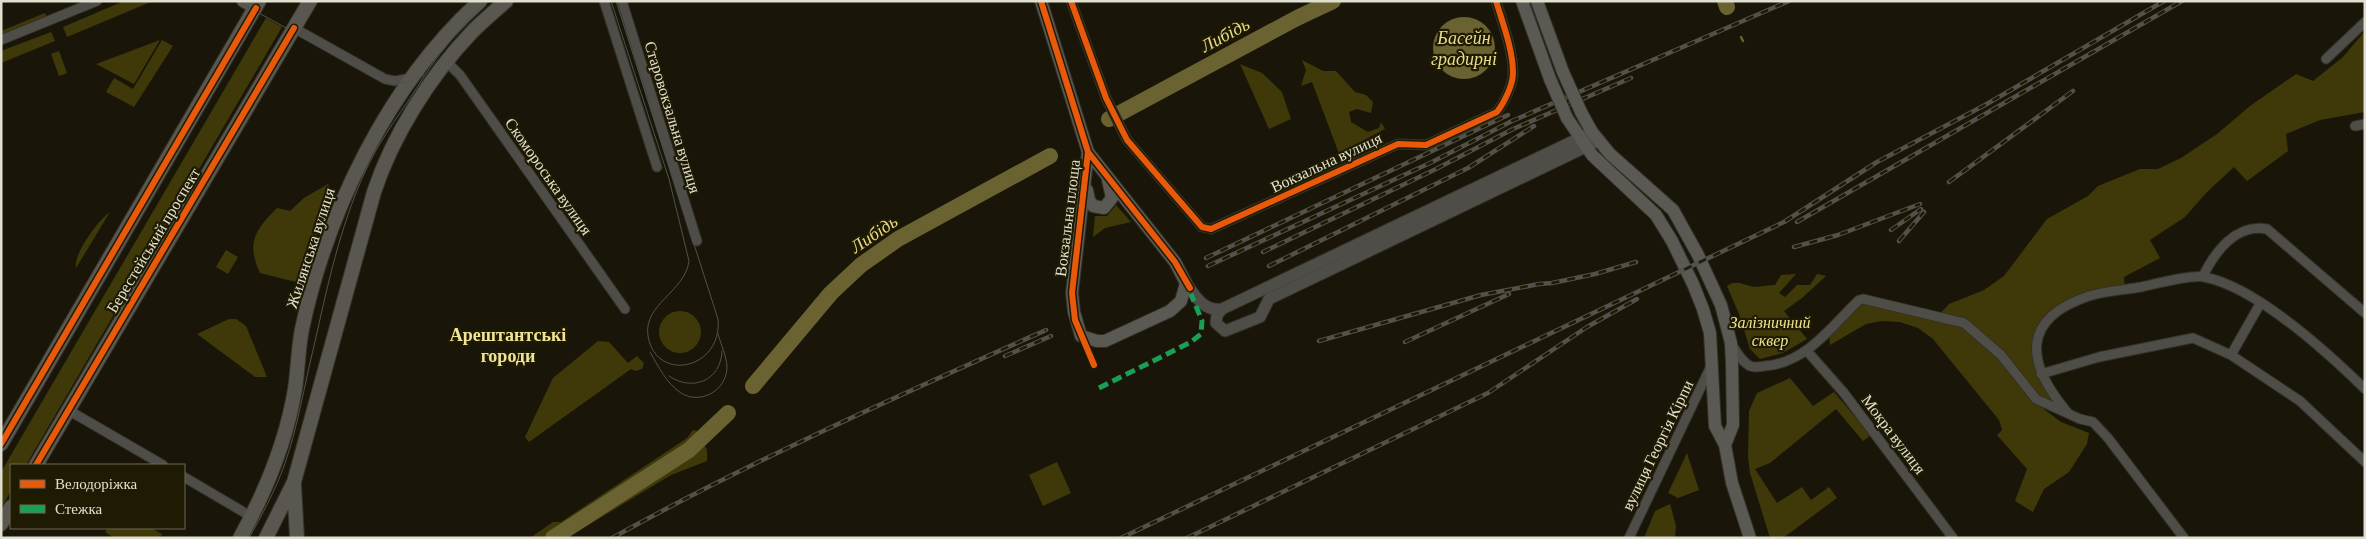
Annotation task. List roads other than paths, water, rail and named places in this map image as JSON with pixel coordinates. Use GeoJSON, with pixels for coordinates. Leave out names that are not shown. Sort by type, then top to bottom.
{"type":"FeatureCollection","features":[{"type":"Feature","properties":{"kind":"main road","name":"Берестейський проспект"},"geometry":{"type":"LineString","coordinates":[[37,464],[310,1]]}},
{"type":"Feature","properties":{"kind":"main road","name":"Жилянська вулиця"},"geometry":{"type":"LineString","coordinates":[[240,538],[273,471],[283,442],[295,388],[302,329],[318,268],[338,209],[361,158],[414,77],[446,35],[480,1]]}},
{"type":"Feature","properties":{"kind":"main road"},"geometry":{"type":"LineString","coordinates":[[266,538],[294,482],[379,176],[394,142],[446,62],[472,32],[506,1]]}},
{"type":"Feature","properties":{"kind":"main road"},"geometry":{"type":"LineString","coordinates":[[1041,1],[1088,152]]}},
{"type":"Feature","properties":{"kind":"main road"},"geometry":{"type":"LineString","coordinates":[[1522,1],[1550,79],[1567,118],[1582,143],[1606,171],[1656,215],[1672,241],[1693,284],[1708,322],[1715,426],[1725,445],[1732,483],[1750,538]]}},
{"type":"Feature","properties":{"kind":"main road"},"geometry":{"type":"LineString","coordinates":[[1537,1],[1563,72],[1581,112],[1595,136],[1624,168],[1673,210],[1709,278],[1724,315],[1731,343],[1733,425],[1725,445]]}},
{"type":"Feature","properties":{"kind":"main road","name":"Берестейський проспект"},"geometry":{"type":"LineString","coordinates":[[1,444],[253,3]]}},
{"type":"Feature","properties":{"kind":"main road","name":"Вокзальна площа"},"geometry":{"type":"LineString","coordinates":[[1088,152],[1175,262],[1188,285],[1181,301],[1170,311],[1105,341],[1097,341],[1081,336],[1074,312],[1072,292],[1086,186],[1088,152]]}},
{"type":"Feature","properties":{"kind":"main road"},"geometry":{"type":"LineString","coordinates":[[1086,186],[1089,200],[1093,206],[1104,208],[1112,198],[1106,175]]}},
{"type":"Feature","properties":{"kind":"main road"},"geometry":{"type":"LineString","coordinates":[[294,482],[297,538]]}},
{"type":"Feature","properties":{"kind":"main road"},"geometry":{"type":"LineString","coordinates":[[1,524],[10,509]]}},
{"type":"Feature","properties":{"kind":"street"},"geometry":{"type":"LineString","coordinates":[[1,40],[97,1]]}},
{"type":"Feature","properties":{"kind":"street","name":"Старовокзальна вулиця"},"geometry":{"type":"LineString","coordinates":[[604,1],[657,167]]}},
{"type":"Feature","properties":{"kind":"street","name":"Старовокзальна вулиця"},"geometry":{"type":"LineString","coordinates":[[622,1],[697,241]]}},
{"type":"Feature","properties":{"kind":"street","name":"Вокзальна вулиця"},"geometry":{"type":"LineString","coordinates":[[1071,1],[1109,105],[1127,140],[1202,227],[1211,229],[1398,144],[1426,146],[1497,112],[1503,104],[1514,75],[1496,1]]}},
{"type":"Feature","properties":{"kind":"street"},"geometry":{"type":"LineString","coordinates":[[2326,60],[2365,22]]}},
{"type":"Feature","properties":{"kind":"street"},"geometry":{"type":"LineString","coordinates":[[294,28],[385,79],[401,81],[414,77]]}},
{"type":"Feature","properties":{"kind":"street","name":"Скомороська вулиця"},"geometry":{"type":"LineString","coordinates":[[446,62],[460,75],[625,309]]}},
{"type":"Feature","properties":{"kind":"street"},"geometry":{"type":"LineString","coordinates":[[2355,126],[2365,124]]}},
{"type":"Feature","properties":{"kind":"street"},"geometry":{"type":"LineString","coordinates":[[1582,143],[1222,309],[1217,315],[1216,323],[1221,329],[1229,331],[1260,317],[1269,299],[1582,143],[1595,136]]}},
{"type":"Feature","properties":{"kind":"street"},"geometry":{"type":"LineString","coordinates":[[2203,276],[2214,254],[2243,230],[2259,228],[2273,234],[2365,313]]}},
{"type":"Feature","properties":{"kind":"street"},"geometry":{"type":"LineString","coordinates":[[2069,414],[2058,401],[2041,374],[2035,351],[2039,330],[2052,314],[2089,296],[2203,276],[2234,287],[2282,318],[2331,357],[2365,389]]}},
{"type":"Feature","properties":{"kind":"street"},"geometry":{"type":"LineString","coordinates":[[1188,285],[1198,299],[1208,308],[1222,309]]}},
{"type":"Feature","properties":{"kind":"street"},"geometry":{"type":"LineString","coordinates":[[1250,296],[1258,296],[1265,306]]}},
{"type":"Feature","properties":{"kind":"street"},"geometry":{"type":"LineString","coordinates":[[1731,343],[1743,360],[1753,367],[1778,365],[1792,360],[1807,351],[1859,300],[1863,299],[1964,323],[2001,355],[2036,398],[2069,414],[2093,422],[2108,438],[2184,538]]}},
{"type":"Feature","properties":{"kind":"street"},"geometry":{"type":"LineString","coordinates":[[2231,355],[2260,304]]}},
{"type":"Feature","properties":{"kind":"street"},"geometry":{"type":"LineString","coordinates":[[2041,374],[2099,357],[2193,338],[2231,355],[2300,401],[2365,462]]}},
{"type":"Feature","properties":{"kind":"street","name":"Мокра вулиця"},"geometry":{"type":"LineString","coordinates":[[1807,351],[1841,390],[1953,538]]}},
{"type":"Feature","properties":{"kind":"street","name":"вулиця Георгія Кірпи"},"geometry":{"type":"LineString","coordinates":[[1629,538],[1712,366]]}},
{"type":"Feature","properties":{"kind":"street"},"geometry":{"type":"LineString","coordinates":[[68,410],[161,464]]}},
{"type":"Feature","properties":{"kind":"street"},"geometry":{"type":"LineString","coordinates":[[185,478],[252,517]]}},
{"type":"Feature","properties":{"kind":"water","name":"Басейн градирні"},"geometry":{"type":"Polygon","coordinates":[[[1458,17],[1470,17],[1486,26],[1493,36],[1495,48],[1493,60],[1486,70],[1470,79],[1458,79],[1447,74],[1438,65],[1433,54],[1433,42],[1438,31],[1447,22],[1458,17]]]}},
{"type":"Feature","properties":{"kind":"waterway","name":"Либідь"},"geometry":{"type":"LineString","coordinates":[[1109,119],[1297,18],[1333,1]]}},
{"type":"Feature","properties":{"kind":"waterway"},"geometry":{"type":"LineString","coordinates":[[1725,1],[1727,7]]}},
{"type":"Feature","properties":{"kind":"waterway"},"geometry":{"type":"LineString","coordinates":[[1741,37],[1743,41]]}},
{"type":"Feature","properties":{"kind":"waterway","name":"Либідь"},"geometry":{"type":"LineString","coordinates":[[753,386],[831,293],[861,265],[898,239],[1050,156]]}},
{"type":"Feature","properties":{"kind":"waterway","name":"Либідь"},"geometry":{"type":"LineString","coordinates":[[553,538],[689,450],[728,413]]}},
{"type":"Feature","properties":{"kind":"tram line"},"geometry":{"type":"LineString","coordinates":[[237,1],[383,81],[406,83],[424,75]]}},
{"type":"Feature","properties":{"kind":"tram line"},"geometry":{"type":"LineString","coordinates":[[249,538],[272,494],[289,451],[341,235],[365,172],[388,131],[439,56],[466,22],[487,1]]}},
{"type":"Feature","properties":{"kind":"tram line"},"geometry":{"type":"LineString","coordinates":[[611,1],[669,179],[689,261],[686,272],[680,281],[652,315],[648,325],[648,336],[654,351],[663,361],[675,365],[688,364],[700,359],[710,350],[717,336],[718,319],[616,1]]}},
{"type":"Feature","properties":{"kind":"tram line"},"geometry":{"type":"LineString","coordinates":[[650,352],[671,385],[688,396],[704,396],[711,394],[717,389],[726,376],[726,360],[718,334]]}},
{"type":"Feature","properties":{"kind":"tram line"},"geometry":{"type":"LineString","coordinates":[[669,376],[687,383],[704,381],[717,370],[722,351]]}},
{"type":"Feature","properties":{"kind":"railway"},"geometry":{"type":"LineString","coordinates":[[1208,266],[1432,162],[1512,121],[1789,1]]}},
{"type":"Feature","properties":{"kind":"railway"},"geometry":{"type":"LineString","coordinates":[[1121,538],[1784,222],[1877,162],[1985,105],[2164,1]]}},
{"type":"Feature","properties":{"kind":"railway"},"geometry":{"type":"LineString","coordinates":[[1797,222],[2182,1]]}},
{"type":"Feature","properties":{"kind":"railway"},"geometry":{"type":"LineString","coordinates":[[1263,252],[1436,169],[1513,129],[1631,78]]}},
{"type":"Feature","properties":{"kind":"railway"},"geometry":{"type":"LineString","coordinates":[[1949,182],[2073,91]]}},
{"type":"Feature","properties":{"kind":"railway"},"geometry":{"type":"LineString","coordinates":[[1206,258],[1508,115]]}},
{"type":"Feature","properties":{"kind":"railway"},"geometry":{"type":"LineString","coordinates":[[1269,266],[1468,168],[1534,126]]}},
{"type":"Feature","properties":{"kind":"railway"},"geometry":{"type":"LineString","coordinates":[[1794,247],[1838,235],[1920,204]]}},
{"type":"Feature","properties":{"kind":"railway"},"geometry":{"type":"LineString","coordinates":[[1891,230],[1921,209]]}},
{"type":"Feature","properties":{"kind":"railway"},"geometry":{"type":"LineString","coordinates":[[1899,241],[1924,212]]}},
{"type":"Feature","properties":{"kind":"railway"},"geometry":{"type":"LineString","coordinates":[[1319,341],[1481,295],[1595,274],[1636,262]]}},
{"type":"Feature","properties":{"kind":"railway"},"geometry":{"type":"LineString","coordinates":[[1405,342],[1509,294]]}},
{"type":"Feature","properties":{"kind":"railway"},"geometry":{"type":"LineString","coordinates":[[1187,538],[1488,393],[1587,327],[1637,299]]}},
{"type":"Feature","properties":{"kind":"railway"},"geometry":{"type":"LineString","coordinates":[[612,538],[773,455],[1046,330]]}},
{"type":"Feature","properties":{"kind":"railway"},"geometry":{"type":"LineString","coordinates":[[1005,356],[1051,336]]}},
{"type":"Feature","properties":{"kind":"district","name":"Арештантські городи"},"geometry":{"type":"Point","coordinates":[508,345]}},
{"type":"Feature","properties":{"kind":"park label","name":"Залізничний сквер"},"geometry":{"type":"Point","coordinates":[1770,331]}}]}
